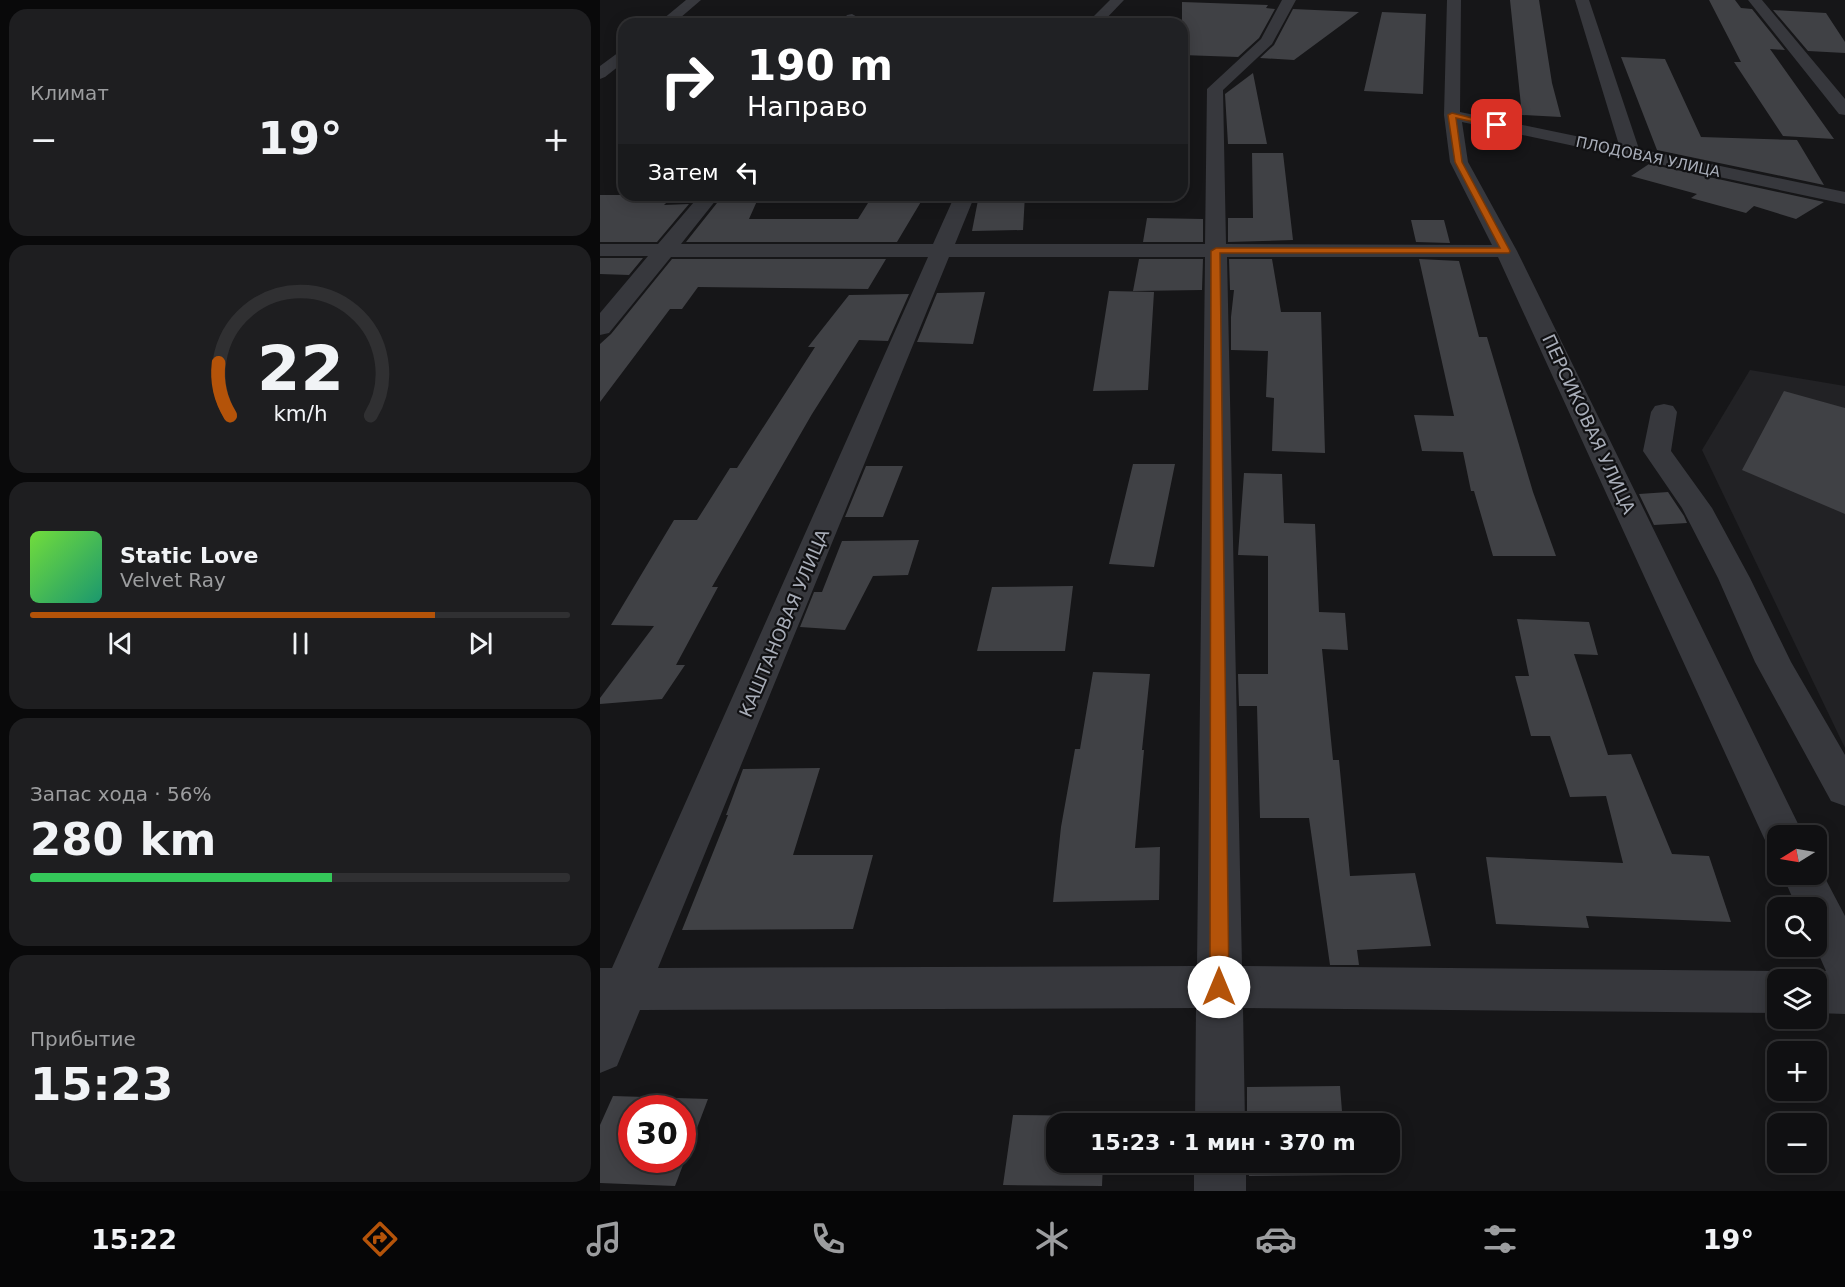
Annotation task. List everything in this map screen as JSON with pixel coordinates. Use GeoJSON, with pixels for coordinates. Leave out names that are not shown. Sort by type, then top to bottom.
{"type":"FeatureCollection","features":[{"type":"Feature","properties":{"kind":"street"},"geometry":{"type":"LineString","coordinates":[[672,18],[694,0]]}},
{"type":"Feature","properties":{"kind":"street"},"geometry":{"type":"LineString","coordinates":[[1099,18],[1117,0]]}},
{"type":"Feature","properties":{"kind":"street"},"geometry":{"type":"LineString","coordinates":[[1220,1113],[1215,89],[1267,41],[1289,0]]}},
{"type":"Feature","properties":{"kind":"street","name":"ПЕРСИКОВАЯ УЛИЦА"},"geometry":{"type":"LineString","coordinates":[[1454,0],[1452,115],[1459,162],[1506,251],[1779,825]]}},
{"type":"Feature","properties":{"kind":"street"},"geometry":{"type":"LineString","coordinates":[[1582,0],[1631,153]]}},
{"type":"Feature","properties":{"kind":"street"},"geometry":{"type":"LineString","coordinates":[[1755,0],[1845,110]]}},
{"type":"Feature","properties":{"kind":"street"},"geometry":{"type":"LineString","coordinates":[[600,74],[618,60]]}},
{"type":"Feature","properties":{"kind":"street","name":"ПЛОДОВАЯ УЛИЦА"},"geometry":{"type":"LineString","coordinates":[[1452,115],[1845,198]]}},
{"type":"Feature","properties":{"kind":"street"},"geometry":{"type":"LineString","coordinates":[[600,328],[705,201]]}},
{"type":"Feature","properties":{"kind":"street","name":"КАШТАНОВАЯ УЛИЦА"},"geometry":{"type":"LineString","coordinates":[[600,1050],[614,989],[943,250],[963,201]]}},
{"type":"Feature","properties":{"kind":"street"},"geometry":{"type":"LineString","coordinates":[[600,250],[1506,251]]}},
{"type":"Feature","properties":{"kind":"street"},"geometry":{"type":"LineString","coordinates":[[1664,412],[1657,451],[1697,508],[1734,578],[1773,662],[1845,790]]}},
{"type":"Feature","properties":{"kind":"street"},"geometry":{"type":"LineString","coordinates":[[1808,885],[1845,963]]}},
{"type":"Feature","properties":{"kind":"street"},"geometry":{"type":"LineString","coordinates":[[614,989],[1219,987],[1767,992]]}},
{"type":"Feature","properties":{"kind":"street"},"geometry":{"type":"LineString","coordinates":[[1827,992],[1845,993]]}},
{"type":"Feature","properties":{"kind":"street"},"geometry":{"type":"LineString","coordinates":[[1220,1173],[1220,1191]]}},
{"type":"Feature","properties":{"kind":"shaded area"},"geometry":{"type":"Polygon","coordinates":[[[1750,370],[1845,386],[1845,748],[1702,450],[1750,370]]]}},
{"type":"Feature","properties":{"kind":"building"},"geometry":{"type":"Polygon","coordinates":[[[1510,0],[1539,0],[1552,83],[1561,117],[1522,115],[1510,0]]]}},
{"type":"Feature","properties":{"kind":"building"},"geometry":{"type":"Polygon","coordinates":[[[1709,0],[1735,0],[1741,8],[1752,9],[1785,50],[1770,49],[1834,139],[1783,136],[1734,62],[1741,62],[1709,0]]]}},
{"type":"Feature","properties":{"kind":"building"},"geometry":{"type":"Polygon","coordinates":[[[1182,2],[1268,5],[1266,8],[1275,9],[1259,38],[1238,57],[1188,55],[1188,18],[1182,18],[1182,2]]]}},
{"type":"Feature","properties":{"kind":"building"},"geometry":{"type":"Polygon","coordinates":[[[1293,9],[1359,12],[1294,60],[1260,58],[1274,45],[1293,9]]]}},
{"type":"Feature","properties":{"kind":"building"},"geometry":{"type":"Polygon","coordinates":[[[1773,10],[1826,13],[1845,42],[1845,53],[1808,51],[1773,10]]]}},
{"type":"Feature","properties":{"kind":"building"},"geometry":{"type":"Polygon","coordinates":[[[1382,12],[1426,14],[1423,94],[1364,91],[1382,12]]]}},
{"type":"Feature","properties":{"kind":"building"},"geometry":{"type":"Polygon","coordinates":[[[1621,57],[1665,59],[1701,137],[1797,140],[1824,185],[1657,150],[1621,57]]]}},
{"type":"Feature","properties":{"kind":"building"},"geometry":{"type":"Polygon","coordinates":[[[1253,73],[1267,144],[1228,144],[1225,94],[1253,73]]]}},
{"type":"Feature","properties":{"kind":"building"},"geometry":{"type":"Polygon","coordinates":[[[1252,153],[1283,153],[1293,240],[1228,242],[1228,218],[1253,218],[1252,153]]]}},
{"type":"Feature","properties":{"kind":"building"},"geometry":{"type":"Polygon","coordinates":[[[1649,164],[1824,202],[1796,219],[1754,206],[1746,213],[1691,198],[1697,194],[1631,176],[1649,164]]]}},
{"type":"Feature","properties":{"kind":"building"},"geometry":{"type":"Polygon","coordinates":[[[600,195],[618,195],[618,201],[668,201],[664,205],[689,204],[657,242],[600,242],[600,195]]]}},
{"type":"Feature","properties":{"kind":"building"},"geometry":{"type":"Polygon","coordinates":[[[757,201],[749,219],[858,219],[869,201],[921,201],[897,242],[686,242],[717,203],[757,201]]]}},
{"type":"Feature","properties":{"kind":"building"},"geometry":{"type":"Polygon","coordinates":[[[978,201],[1025,201],[1023,230],[972,231],[978,201]]]}},
{"type":"Feature","properties":{"kind":"building"},"geometry":{"type":"Polygon","coordinates":[[[1147,218],[1203,219],[1203,242],[1143,242],[1147,218]]]}},
{"type":"Feature","properties":{"kind":"building"},"geometry":{"type":"Polygon","coordinates":[[[1411,220],[1444,220],[1450,243],[1416,242],[1411,220]]]}},
{"type":"Feature","properties":{"kind":"building"},"geometry":{"type":"Polygon","coordinates":[[[600,258],[643,258],[629,275],[600,274],[600,258]]]}},
{"type":"Feature","properties":{"kind":"building"},"geometry":{"type":"Polygon","coordinates":[[[672,259],[886,259],[868,289],[698,287],[682,309],[670,309],[600,402],[600,344],[611,334],[672,259]]]}},
{"type":"Feature","properties":{"kind":"building"},"geometry":{"type":"Polygon","coordinates":[[[1139,259],[1203,259],[1202,290],[1133,291],[1139,259]]]}},
{"type":"Feature","properties":{"kind":"building"},"geometry":{"type":"Polygon","coordinates":[[[1229,259],[1272,259],[1281,312],[1321,312],[1325,453],[1272,451],[1274,398],[1266,397],[1268,351],[1231,350],[1234,290],[1230,290],[1229,259]]]}},
{"type":"Feature","properties":{"kind":"building"},"geometry":{"type":"Polygon","coordinates":[[[1419,259],[1459,261],[1479,337],[1487,337],[1533,492],[1556,556],[1493,556],[1474,491],[1471,491],[1463,452],[1422,451],[1414,415],[1454,416],[1419,259]]]}},
{"type":"Feature","properties":{"kind":"building"},"geometry":{"type":"Polygon","coordinates":[[[1109,291],[1154,292],[1148,390],[1093,391],[1109,291]]]}},
{"type":"Feature","properties":{"kind":"building"},"geometry":{"type":"Polygon","coordinates":[[[985,292],[973,344],[917,342],[937,293],[985,292]]]}},
{"type":"Feature","properties":{"kind":"building"},"geometry":{"type":"Polygon","coordinates":[[[909,294],[888,341],[859,340],[812,414],[712,587],[718,587],[676,665],[685,665],[662,699],[600,704],[600,698],[654,626],[611,625],[674,520],[697,520],[730,468],[737,468],[815,347],[808,347],[849,295],[909,294]]]}},
{"type":"Feature","properties":{"kind":"building"},"geometry":{"type":"Polygon","coordinates":[[[1784,391],[1845,408],[1845,514],[1742,470],[1784,391]]]}},
{"type":"Feature","properties":{"kind":"building"},"geometry":{"type":"Polygon","coordinates":[[[1133,464],[1175,464],[1154,567],[1109,564],[1133,464]]]}},
{"type":"Feature","properties":{"kind":"building"},"geometry":{"type":"Polygon","coordinates":[[[866,466],[903,466],[883,517],[845,517],[866,466]]]}},
{"type":"Feature","properties":{"kind":"building"},"geometry":{"type":"Polygon","coordinates":[[[1244,473],[1282,474],[1284,523],[1315,524],[1319,612],[1345,613],[1348,650],[1322,649],[1333,760],[1339,760],[1350,876],[1415,873],[1431,946],[1357,950],[1359,965],[1330,965],[1309,818],[1260,818],[1257,706],[1239,706],[1238,674],[1268,674],[1268,556],[1238,555],[1244,473]]]}},
{"type":"Feature","properties":{"kind":"building"},"geometry":{"type":"Polygon","coordinates":[[[1668,492],[1687,523],[1654,525],[1639,494],[1668,492]]]}},
{"type":"Feature","properties":{"kind":"building"},"geometry":{"type":"Polygon","coordinates":[[[919,540],[908,575],[873,576],[845,630],[800,627],[814,592],[822,592],[842,541],[919,540]]]}},
{"type":"Feature","properties":{"kind":"building"},"geometry":{"type":"Polygon","coordinates":[[[1073,586],[1065,651],[977,651],[992,587],[1073,586]]]}},
{"type":"Feature","properties":{"kind":"building"},"geometry":{"type":"Polygon","coordinates":[[[1517,619],[1589,622],[1598,655],[1574,654],[1608,755],[1631,754],[1672,854],[1709,856],[1731,922],[1586,916],[1589,928],[1496,924],[1486,857],[1623,863],[1606,796],[1570,797],[1550,736],[1531,736],[1515,676],[1529,676],[1517,619]]]}},
{"type":"Feature","properties":{"kind":"building"},"geometry":{"type":"Polygon","coordinates":[[[1093,672],[1150,674],[1135,848],[1160,847],[1159,900],[1053,902],[1061,827],[1075,749],[1080,749],[1093,672]]]}},
{"type":"Feature","properties":{"kind":"building"},"geometry":{"type":"Polygon","coordinates":[[[820,768],[793,855],[873,855],[853,929],[682,930],[728,815],[726,815],[743,769],[820,768]]]}},
{"type":"Feature","properties":{"kind":"building"},"geometry":{"type":"Polygon","coordinates":[[[1340,1086],[1342,1113],[1247,1113],[1247,1087],[1340,1086]]]}},
{"type":"Feature","properties":{"kind":"building"},"geometry":{"type":"Polygon","coordinates":[[[613,1096],[618,1096],[618,1173],[680,1173],[675,1186],[600,1183],[600,1125],[613,1096]]]}},
{"type":"Feature","properties":{"kind":"building"},"geometry":{"type":"Polygon","coordinates":[[[696,1099],[708,1099],[696,1131],[696,1099]]]}},
{"type":"Feature","properties":{"kind":"building"},"geometry":{"type":"Polygon","coordinates":[[[1013,1115],[1046,1115],[1046,1173],[1103,1173],[1102,1186],[1003,1185],[1013,1115]]]}},
{"type":"Feature","properties":{"kind":"building"},"geometry":{"type":"Polygon","coordinates":[[[1249,1173],[1348,1173],[1348,1175],[1249,1176],[1249,1173]]]}},
{"type":"Feature","properties":{"kind":"route"},"geometry":{"type":"LineString","coordinates":[[1219,987],[1216,251],[1506,251],[1459,162],[1452,115],[1497,125]]}}]}
